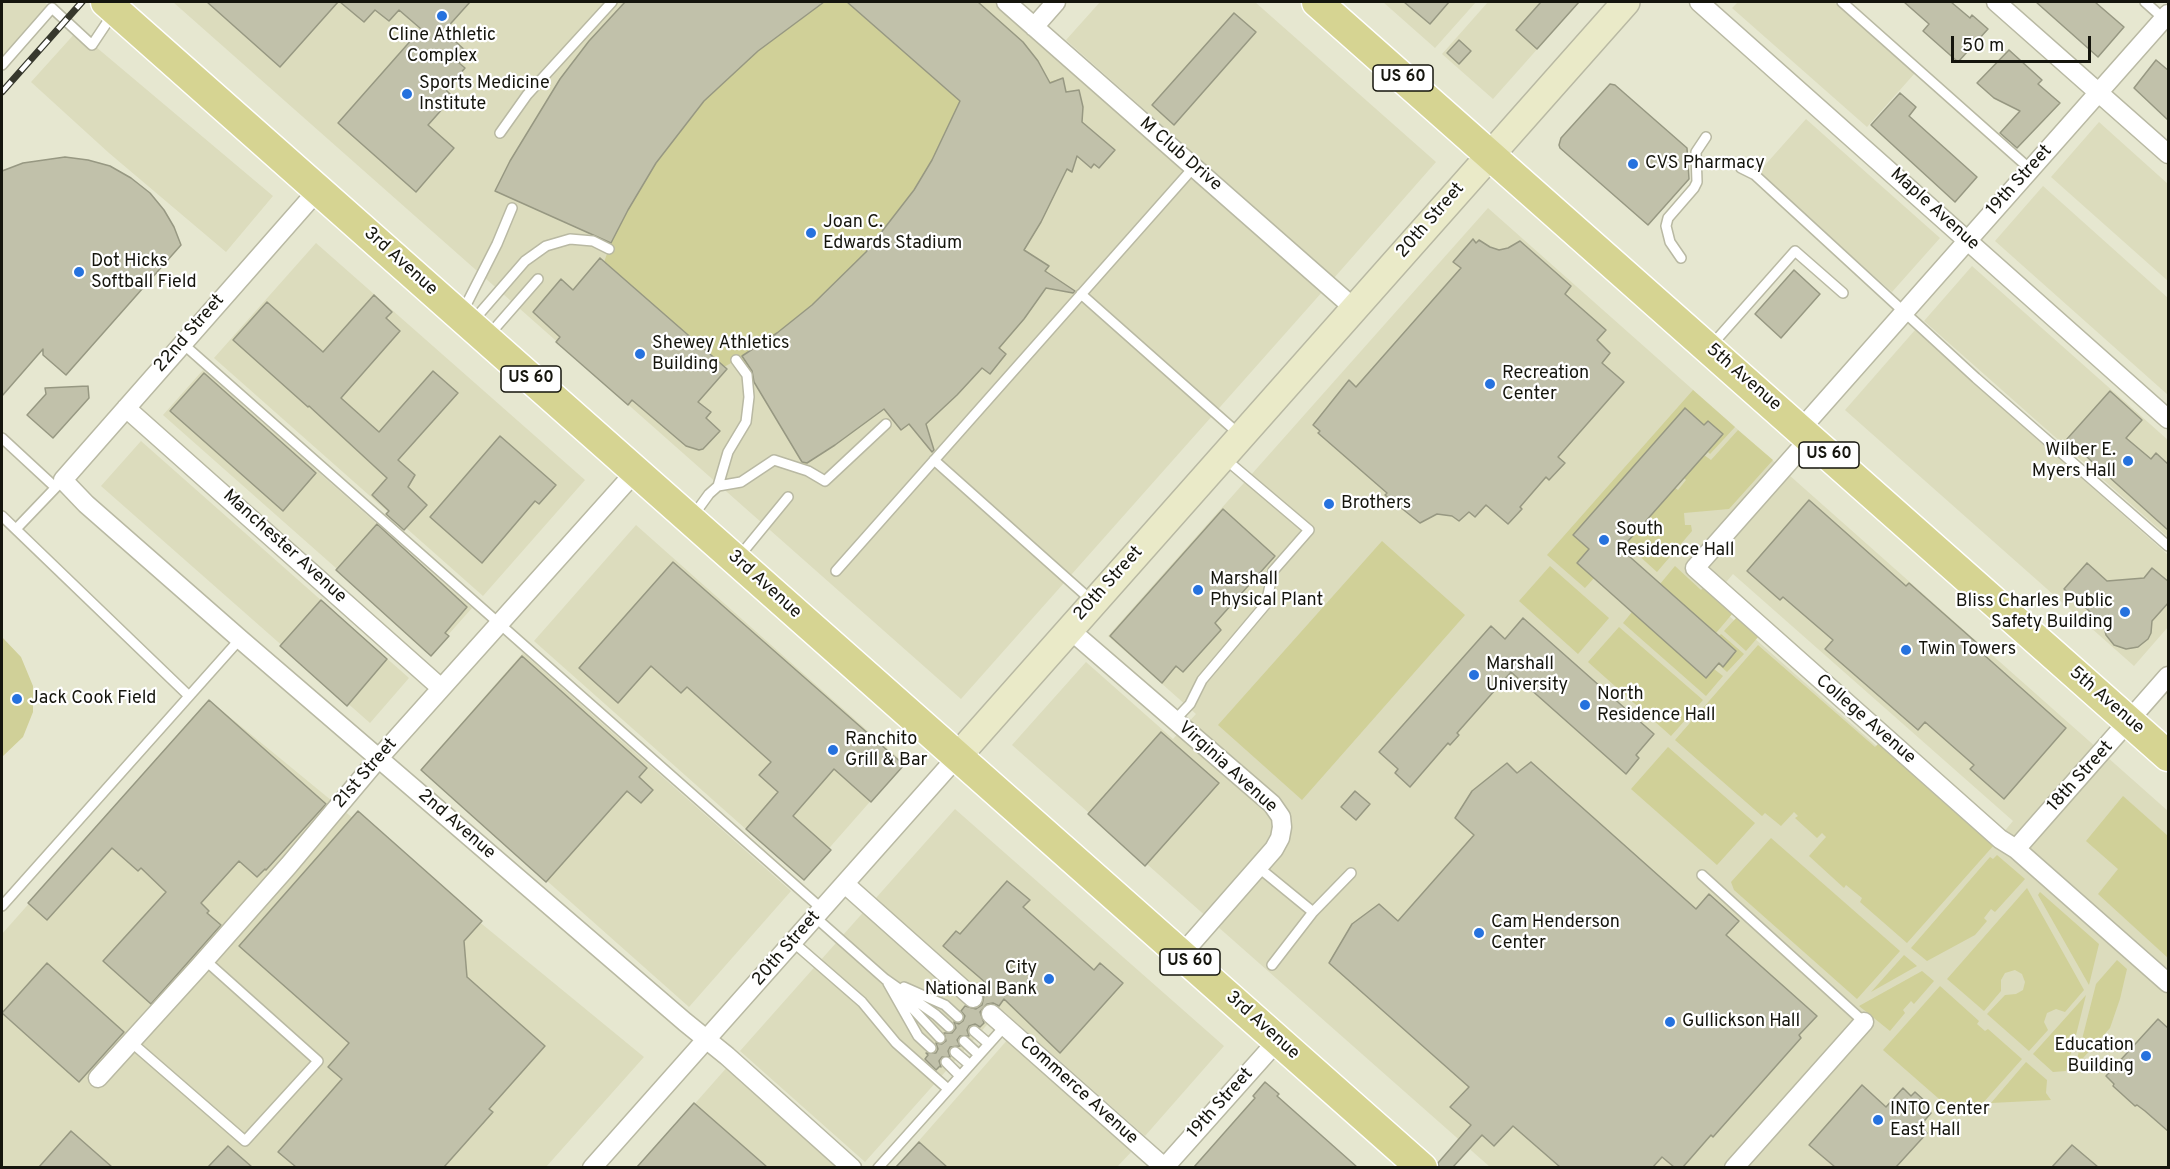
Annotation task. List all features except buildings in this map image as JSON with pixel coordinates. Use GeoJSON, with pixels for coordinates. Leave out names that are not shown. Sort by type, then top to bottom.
{"type":"FeatureCollection","features":[{"type":"Feature","properties":{"kind":"main road","name":"5th Avenue"},"geometry":{"type":"LineString","coordinates":[[1317,2],[1403,72],[1490,155],[2169,756]]}},
{"type":"Feature","properties":{"kind":"main road","name":"20th Street"},"geometry":{"type":"LineString","coordinates":[[957,757],[1626,2]]}},
{"type":"Feature","properties":{"kind":"main road","name":"3rd Avenue"},"geometry":{"type":"LineString","coordinates":[[110,6],[1422,1167]]}},
{"type":"Feature","properties":{"kind":"street","name":"M Club Drive"},"geometry":{"type":"LineString","coordinates":[[1006,2],[1354,309]]}},
{"type":"Feature","properties":{"kind":"street"},"geometry":{"type":"LineString","coordinates":[[1034,27],[1056,2]]}},
{"type":"Feature","properties":{"kind":"street","name":"Maple Avenue"},"geometry":{"type":"LineString","coordinates":[[1698,2],[2169,419]]}},
{"type":"Feature","properties":{"kind":"street"},"geometry":{"type":"LineString","coordinates":[[1996,2],[2169,154]]}},
{"type":"Feature","properties":{"kind":"street","name":"19th Street"},"geometry":{"type":"LineString","coordinates":[[1805,434],[1904,312],[2166,16]]}},
{"type":"Feature","properties":{"kind":"street","name":"22nd Street"},"geometry":{"type":"LineString","coordinates":[[59,483],[318,190]]}},
{"type":"Feature","properties":{"kind":"street","name":"Manchester Avenue"},"geometry":{"type":"LineString","coordinates":[[126,408],[441,688]]}},
{"type":"Feature","properties":{"kind":"street","name":"College Avenue"},"geometry":{"type":"LineString","coordinates":[[1805,434],[1695,568],[2000,839],[2016,849],[2169,983]]}},
{"type":"Feature","properties":{"kind":"street","name":"21st Street"},"geometry":{"type":"LineString","coordinates":[[98,1078],[289,865],[378,759],[636,471]]}},
{"type":"Feature","properties":{"kind":"street","name":"2nd Avenue"},"geometry":{"type":"LineString","coordinates":[[59,483],[852,1167]]}},
{"type":"Feature","properties":{"kind":"street","name":"Virginia Avenue"},"geometry":{"type":"LineString","coordinates":[[1069,629],[1272,804],[1281,817],[1280,838],[1274,849],[1182,954]]}},
{"type":"Feature","properties":{"kind":"street","name":"18th Street"},"geometry":{"type":"LineString","coordinates":[[2016,849],[2169,676]]}},
{"type":"Feature","properties":{"kind":"street","name":"20th Street"},"geometry":{"type":"LineString","coordinates":[[592,1167],[957,757]]}},
{"type":"Feature","properties":{"kind":"street"},"geometry":{"type":"LineString","coordinates":[[845,884],[973,998]]}},
{"type":"Feature","properties":{"kind":"street","name":"Commerce Avenue"},"geometry":{"type":"LineString","coordinates":[[998,1020],[1164,1167]]}},
{"type":"Feature","properties":{"kind":"street"},"geometry":{"type":"LineString","coordinates":[[1734,1167],[1864,1022]]}},
{"type":"Feature","properties":{"kind":"street","name":"19th Street"},"geometry":{"type":"LineString","coordinates":[[1164,1167],[1278,1040]]}},
{"type":"Feature","properties":{"kind":"lane"},"geometry":{"type":"LineString","coordinates":[[500,133],[527,95],[612,2]]}},
{"type":"Feature","properties":{"kind":"lane"},"geometry":{"type":"LineString","coordinates":[[1842,2],[2030,169]]}},
{"type":"Feature","properties":{"kind":"lane"},"geometry":{"type":"LineString","coordinates":[[2145,2],[2166,16]]}},
{"type":"Feature","properties":{"kind":"lane"},"geometry":{"type":"LineString","coordinates":[[2,65],[52,8],[92,45],[110,6]]}},
{"type":"Feature","properties":{"kind":"lane"},"geometry":{"type":"LineString","coordinates":[[1681,258],[1667,233],[1668,218],[1697,182],[1696,152],[1706,137]]}},
{"type":"Feature","properties":{"kind":"lane"},"geometry":{"type":"LineString","coordinates":[[836,571],[1194,167]]}},
{"type":"Feature","properties":{"kind":"lane"},"geometry":{"type":"LineString","coordinates":[[1742,168],[1755,175],[1904,312],[2169,546]]}},
{"type":"Feature","properties":{"kind":"lane"},"geometry":{"type":"LineString","coordinates":[[472,326],[497,244],[512,208]]}},
{"type":"Feature","properties":{"kind":"lane"},"geometry":{"type":"LineString","coordinates":[[472,326],[525,261],[546,246],[570,239],[593,241],[609,249]]}},
{"type":"Feature","properties":{"kind":"lane"},"geometry":{"type":"LineString","coordinates":[[1709,348],[1795,251],[1843,293]]}},
{"type":"Feature","properties":{"kind":"lane"},"geometry":{"type":"LineString","coordinates":[[472,326],[538,279]]}},
{"type":"Feature","properties":{"kind":"lane"},"geometry":{"type":"LineString","coordinates":[[1081,294],[1240,436]]}},
{"type":"Feature","properties":{"kind":"lane"},"geometry":{"type":"LineString","coordinates":[[182,344],[819,913],[885,978],[940,1038]]}},
{"type":"Feature","properties":{"kind":"lane"},"geometry":{"type":"LineString","coordinates":[[718,486],[728,452],[746,422],[749,397],[747,375],[736,360]]}},
{"type":"Feature","properties":{"kind":"lane"},"geometry":{"type":"LineString","coordinates":[[690,520],[709,494],[718,486],[741,482],[774,460],[808,471],[825,481],[886,424]]}},
{"type":"Feature","properties":{"kind":"lane"},"geometry":{"type":"LineString","coordinates":[[2,438],[59,483],[16,529]]}},
{"type":"Feature","properties":{"kind":"lane"},"geometry":{"type":"LineString","coordinates":[[1174,721],[1190,704],[1202,680],[1266,604],[1273,571],[1309,530],[1222,456]]}},
{"type":"Feature","properties":{"kind":"lane"},"geometry":{"type":"LineString","coordinates":[[934,460],[1093,602]]}},
{"type":"Feature","properties":{"kind":"lane"},"geometry":{"type":"LineString","coordinates":[[736,561],[788,497]]}},
{"type":"Feature","properties":{"kind":"lane"},"geometry":{"type":"LineString","coordinates":[[2,516],[189,696]]}},
{"type":"Feature","properties":{"kind":"lane"},"geometry":{"type":"LineString","coordinates":[[2,906],[240,639]]}},
{"type":"Feature","properties":{"kind":"lane"},"geometry":{"type":"LineString","coordinates":[[1258,867],[1313,912]]}},
{"type":"Feature","properties":{"kind":"lane"},"geometry":{"type":"LineString","coordinates":[[1272,965],[1313,912],[1351,873]]}},
{"type":"Feature","properties":{"kind":"lane"},"geometry":{"type":"LineString","coordinates":[[1702,875],[1864,1022]]}},
{"type":"Feature","properties":{"kind":"lane"},"geometry":{"type":"LineString","coordinates":[[793,942],[862,1002],[896,1043],[948,1089]]}},
{"type":"Feature","properties":{"kind":"lane"},"geometry":{"type":"LineString","coordinates":[[131,1042],[245,1141],[318,1061],[205,960]]}},
{"type":"Feature","properties":{"kind":"lane"},"geometry":{"type":"LineString","coordinates":[[885,978],[945,1005],[958,1017]]}},
{"type":"Feature","properties":{"kind":"lane"},"geometry":{"type":"LineString","coordinates":[[885,978],[949,1027]]}},
{"type":"Feature","properties":{"kind":"lane"},"geometry":{"type":"LineString","coordinates":[[885,978],[918,1036],[931,1048]]}},
{"type":"Feature","properties":{"kind":"lane"},"geometry":{"type":"LineString","coordinates":[[878,1167],[989,1044],[998,1020]]}},
{"type":"Feature","properties":{"kind":"lane"},"geometry":{"type":"LineString","coordinates":[[974,1031],[989,1044]]}},
{"type":"Feature","properties":{"kind":"lane"},"geometry":{"type":"LineString","coordinates":[[964,1041],[980,1055]]}},
{"type":"Feature","properties":{"kind":"lane"},"geometry":{"type":"LineString","coordinates":[[955,1052],[970,1065]]}},
{"type":"Feature","properties":{"kind":"lane"},"geometry":{"type":"LineString","coordinates":[[946,1062],[960,1076]]}},
{"type":"Feature","properties":{"kind":"shaded area"},"geometry":{"type":"Polygon","coordinates":[[[2,2],[44,2],[52,8],[2,65],[2,2]]]}},
{"type":"Feature","properties":{"kind":"shaded area"},"geometry":{"type":"Polygon","coordinates":[[[173,2],[997,2],[1323,291],[961,699],[173,2]]]}},
{"type":"Feature","properties":{"kind":"shaded area"},"geometry":{"type":"Polygon","coordinates":[[[1100,2],[1255,2],[1436,162],[1334,278],[1066,40],[1100,2]]]}},
{"type":"Feature","properties":{"kind":"shaded area"},"geometry":{"type":"Polygon","coordinates":[[[1383,2],[1476,2],[1435,48],[1383,2]]]}},
{"type":"Feature","properties":{"kind":"shaded area"},"geometry":{"type":"Polygon","coordinates":[[[1488,2],[1579,2],[1493,99],[1442,54],[1488,2]]]}},
{"type":"Feature","properties":{"kind":"shaded area"},"geometry":{"type":"Polygon","coordinates":[[[1738,2],[1834,2],[1915,73],[1867,127],[1732,8],[1738,2]]]}},
{"type":"Feature","properties":{"kind":"shaded area"},"geometry":{"type":"Polygon","coordinates":[[[77,31],[273,196],[226,252],[109,153],[31,82],[77,31]]]}},
{"type":"Feature","properties":{"kind":"shaded area"},"geometry":{"type":"Polygon","coordinates":[[[1806,119],[1940,238],[1892,292],[1758,173],[1806,119]]]}},
{"type":"Feature","properties":{"kind":"shaded area"},"geometry":{"type":"Polygon","coordinates":[[[2099,122],[2168,184],[2168,281],[2051,177],[2099,122]]]}},
{"type":"Feature","properties":{"kind":"shaded area"},"geometry":{"type":"Polygon","coordinates":[[[2043,186],[2168,298],[2168,395],[1995,241],[2043,186]]]}},
{"type":"Feature","properties":{"kind":"shaded area","name":"Marshall University"},"geometry":{"type":"Polygon","coordinates":[[[1488,208],[2168,811],[2168,1167],[1490,1167],[1012,745],[1086,662],[1173,739],[1196,714],[1108,636],[1488,208]],[[1733,574],[1711,600],[1991,847],[2013,821],[1733,574]]]}},
{"type":"Feature","properties":{"kind":"shaded area"},"geometry":{"type":"Polygon","coordinates":[[[316,243],[585,480],[483,596],[214,358],[316,243]]]}},
{"type":"Feature","properties":{"kind":"shaded area"},"geometry":{"type":"Polygon","coordinates":[[[1972,266],[2168,440],[2168,537],[1924,321],[1972,266]]]}},
{"type":"Feature","properties":{"kind":"shaded area"},"geometry":{"type":"Polygon","coordinates":[[[1915,330],[2168,555],[2168,627],[2134,666],[1845,410],[1915,330]]]}},
{"type":"Feature","properties":{"kind":"shaded area"},"geometry":{"type":"Polygon","coordinates":[[[203,370],[472,608],[432,653],[163,415],[203,370]]]}},
{"type":"Feature","properties":{"kind":"shaded area"},"geometry":{"type":"Polygon","coordinates":[[[141,441],[409,678],[370,723],[101,486],[141,441]]]}},
{"type":"Feature","properties":{"kind":"shaded area"},"geometry":{"type":"Polygon","coordinates":[[[636,525],[904,763],[802,879],[534,641],[636,525]]]}},
{"type":"Feature","properties":{"kind":"shaded area"},"geometry":{"type":"Polygon","coordinates":[[[523,653],[791,891],[689,1007],[421,769],[523,653]]]}},
{"type":"Feature","properties":{"kind":"shaded area"},"geometry":{"type":"Polygon","coordinates":[[[209,700],[644,1057],[546,1167],[2,1168],[2,934],[209,700]]]}},
{"type":"Feature","properties":{"kind":"shaded area"},"geometry":{"type":"Polygon","coordinates":[[[955,809],[1224,1046],[1145,1136],[1001,1009],[865,1162],[740,1051],[955,809]]]}},
{"type":"Feature","properties":{"kind":"shaded area"},"geometry":{"type":"Polygon","coordinates":[[[1009,1038],[1134,1149],[1117,1167],[895,1168],[1009,1038]]]}},
{"type":"Feature","properties":{"kind":"shaded area"},"geometry":{"type":"Polygon","coordinates":[[[729,1065],[845,1168],[638,1168],[729,1065]]]}},
{"type":"Feature","properties":{"kind":"green space","name":"Joan C. Edwards Stadium"},"geometry":{"type":"Polygon","coordinates":[[[625,2],[978,2],[1023,42],[1038,61],[1049,82],[1063,78],[1066,92],[1079,90],[1083,107],[1072,172],[1066,169],[1041,222],[1024,250],[1049,266],[1040,280],[1044,291],[1000,348],[1006,354],[990,374],[982,368],[927,423],[921,415],[921,438],[909,424],[901,430],[884,409],[804,465],[740,358],[724,367],[604,262],[611,243],[495,191],[510,161],[560,79],[589,41],[625,2]]]}},
{"type":"Feature","properties":{"kind":"green space"},"geometry":{"type":"Polygon","coordinates":[[[1693,390],[1735,427],[1710,454],[1708,452],[1722,435],[1704,425],[1685,408],[1573,535],[1589,549],[1577,563],[1594,578],[1585,588],[1547,555],[1693,390]]]}},
{"type":"Feature","properties":{"kind":"green space"},"geometry":{"type":"Polygon","coordinates":[[[1738,430],[1773,460],[1729,509],[1684,513],[1685,525],[1691,525],[1692,531],[1657,572],[1626,544],[1675,488],[1678,490],[1686,480],[1684,478],[1704,455],[1711,460],[1738,430]]]}},
{"type":"Feature","properties":{"kind":"green space"},"geometry":{"type":"Polygon","coordinates":[[[1382,541],[1465,615],[1302,800],[1218,725],[1382,541]]]}},
{"type":"Feature","properties":{"kind":"green space"},"geometry":{"type":"Polygon","coordinates":[[[1550,566],[1609,618],[1578,654],[1519,601],[1550,566]]]}},
{"type":"Feature","properties":{"kind":"green space"},"geometry":{"type":"Polygon","coordinates":[[[1675,566],[1701,590],[1704,587],[1733,613],[1716,633],[1660,584],[1675,566]]]}},
{"type":"Feature","properties":{"kind":"green space"},"geometry":{"type":"Polygon","coordinates":[[[1632,612],[1706,678],[1714,669],[1723,676],[1706,696],[1623,623],[1632,612]]]}},
{"type":"Feature","properties":{"kind":"green space"},"geometry":{"type":"Polygon","coordinates":[[[1737,617],[1759,636],[1746,651],[1724,631],[1737,617]]]}},
{"type":"Feature","properties":{"kind":"green space"},"geometry":{"type":"Polygon","coordinates":[[[1619,627],[1703,700],[1671,736],[1588,662],[1619,627]]]}},
{"type":"Feature","properties":{"kind":"green space"},"geometry":{"type":"Polygon","coordinates":[[[1721,634],[1744,654],[1727,672],[1718,664],[1723,666],[1736,651],[1719,636],[1721,634]]]}},
{"type":"Feature","properties":{"kind":"green space","name":"Jack Cook Field"},"geometry":{"type":"Polygon","coordinates":[[[2,637],[21,657],[33,686],[33,712],[23,737],[2,757],[2,637]]]}},
{"type":"Feature","properties":{"kind":"green space"},"geometry":{"type":"Polygon","coordinates":[[[1758,645],[1875,747],[1879,743],[1994,845],[1907,943],[1860,902],[1862,898],[1846,885],[1844,888],[1809,856],[1826,837],[1822,833],[1817,838],[1795,818],[1798,816],[1794,812],[1781,826],[1765,813],[1762,816],[1675,740],[1758,645]]]}},
{"type":"Feature","properties":{"kind":"green space"},"geometry":{"type":"Polygon","coordinates":[[[1668,747],[1755,823],[1717,865],[1631,789],[1668,747]]]}},
{"type":"Feature","properties":{"kind":"green space"},"geometry":{"type":"Polygon","coordinates":[[[2123,796],[2168,836],[2168,958],[2098,894],[2118,869],[2086,841],[2123,796]]]}},
{"type":"Feature","properties":{"kind":"green space"},"geometry":{"type":"Polygon","coordinates":[[[1771,838],[1900,951],[1857,999],[1734,890],[1731,882],[1771,838]]]}},
{"type":"Feature","properties":{"kind":"green space"},"geometry":{"type":"Polygon","coordinates":[[[1997,855],[2025,879],[1995,912],[1991,909],[1984,918],[1987,921],[1975,935],[1927,961],[1911,948],[1990,857],[1993,859],[1997,855]]]}},
{"type":"Feature","properties":{"kind":"green space"},"geometry":{"type":"Polygon","coordinates":[[[2027,888],[2084,990],[2065,1012],[2056,1009],[2047,1013],[2044,1022],[2048,1030],[2029,1051],[1987,1014],[2005,995],[2016,994],[2023,990],[2025,982],[2022,974],[2015,970],[2005,973],[2001,980],[2001,991],[1984,1011],[1947,979],[2027,888]]]}},
{"type":"Feature","properties":{"kind":"green space"},"geometry":{"type":"Polygon","coordinates":[[[2040,892],[2099,944],[2089,985],[2038,895],[2040,892]]]}},
{"type":"Feature","properties":{"kind":"green space"},"geometry":{"type":"Polygon","coordinates":[[[1904,955],[1917,966],[1871,992],[1904,955]]]}},
{"type":"Feature","properties":{"kind":"green space"},"geometry":{"type":"Polygon","coordinates":[[[2117,960],[2127,969],[2110,1028],[2075,1067],[2096,984],[2117,960]]]}},
{"type":"Feature","properties":{"kind":"green space"},"geometry":{"type":"Polygon","coordinates":[[[1922,971],[1934,981],[1914,1004],[1911,1001],[1903,1010],[1905,1013],[1890,1031],[1859,1006],[1922,971]]]}},
{"type":"Feature","properties":{"kind":"green space"},"geometry":{"type":"Polygon","coordinates":[[[1940,986],[1979,1021],[1977,1024],[1985,1031],[1988,1029],[2022,1059],[1982,1104],[1965,1112],[1958,1112],[1946,1105],[1883,1050],[1940,986]]]}},
{"type":"Feature","properties":{"kind":"green space"},"geometry":{"type":"Polygon","coordinates":[[[2086,995],[2076,1035],[2072,1035],[2070,1043],[2073,1045],[2066,1071],[2053,1072],[2033,1054],[2086,995]]]}},
{"type":"Feature","properties":{"kind":"green space"},"geometry":{"type":"Polygon","coordinates":[[[2026,1062],[2047,1080],[2046,1093],[2051,1100],[1991,1103],[2026,1062]]]}},
{"type":"Feature","properties":{"kind":"railway"},"geometry":{"type":"LineString","coordinates":[[2,92],[82,2]]}},
{"type":"Feature","properties":{"kind":"place","name":"Cline Athletic Complex"},"geometry":{"type":"Point","coordinates":[442,16]}},
{"type":"Feature","properties":{"kind":"place","name":"Sports Medicine Institute"},"geometry":{"type":"Point","coordinates":[407,94]}},
{"type":"Feature","properties":{"kind":"place","name":"CVS Pharmacy"},"geometry":{"type":"Point","coordinates":[1633,164]}},
{"type":"Feature","properties":{"kind":"place","name":"Joan C. Edwards Stadium"},"geometry":{"type":"Point","coordinates":[811,233]}},
{"type":"Feature","properties":{"kind":"place","name":"Dot Hicks Softball Field"},"geometry":{"type":"Point","coordinates":[79,272]}},
{"type":"Feature","properties":{"kind":"place","name":"Shewey Athletics Building"},"geometry":{"type":"Point","coordinates":[640,354]}},
{"type":"Feature","properties":{"kind":"place","name":"Recreation Center"},"geometry":{"type":"Point","coordinates":[1490,384]}},
{"type":"Feature","properties":{"kind":"place","name":"Wilber E. Myers Hall"},"geometry":{"type":"Point","coordinates":[2128,461]}},
{"type":"Feature","properties":{"kind":"place","name":"Brothers"},"geometry":{"type":"Point","coordinates":[1329,504]}},
{"type":"Feature","properties":{"kind":"place","name":"South Residence Hall"},"geometry":{"type":"Point","coordinates":[1604,540]}},
{"type":"Feature","properties":{"kind":"place","name":"Marshall Physical Plant"},"geometry":{"type":"Point","coordinates":[1198,590]}},
{"type":"Feature","properties":{"kind":"place","name":"Bliss Charles Public Safety Building"},"geometry":{"type":"Point","coordinates":[2125,612]}},
{"type":"Feature","properties":{"kind":"place","name":"Twin Towers"},"geometry":{"type":"Point","coordinates":[1906,650]}},
{"type":"Feature","properties":{"kind":"place","name":"Marshall University"},"geometry":{"type":"Point","coordinates":[1474,675]}},
{"type":"Feature","properties":{"kind":"place","name":"Jack Cook Field"},"geometry":{"type":"Point","coordinates":[17,699]}},
{"type":"Feature","properties":{"kind":"place","name":"North Residence Hall"},"geometry":{"type":"Point","coordinates":[1585,705]}},
{"type":"Feature","properties":{"kind":"place","name":"Ranchito Grill & Bar"},"geometry":{"type":"Point","coordinates":[833,750]}},
{"type":"Feature","properties":{"kind":"place","name":"Cam Henderson Center"},"geometry":{"type":"Point","coordinates":[1479,933]}},
{"type":"Feature","properties":{"kind":"place","name":"City National Bank"},"geometry":{"type":"Point","coordinates":[1049,979]}},
{"type":"Feature","properties":{"kind":"place","name":"Gullickson Hall"},"geometry":{"type":"Point","coordinates":[1670,1022]}},
{"type":"Feature","properties":{"kind":"place","name":"Education Building"},"geometry":{"type":"Point","coordinates":[2146,1056]}},
{"type":"Feature","properties":{"kind":"place","name":"INTO Center East Hall"},"geometry":{"type":"Point","coordinates":[1878,1120]}}]}
